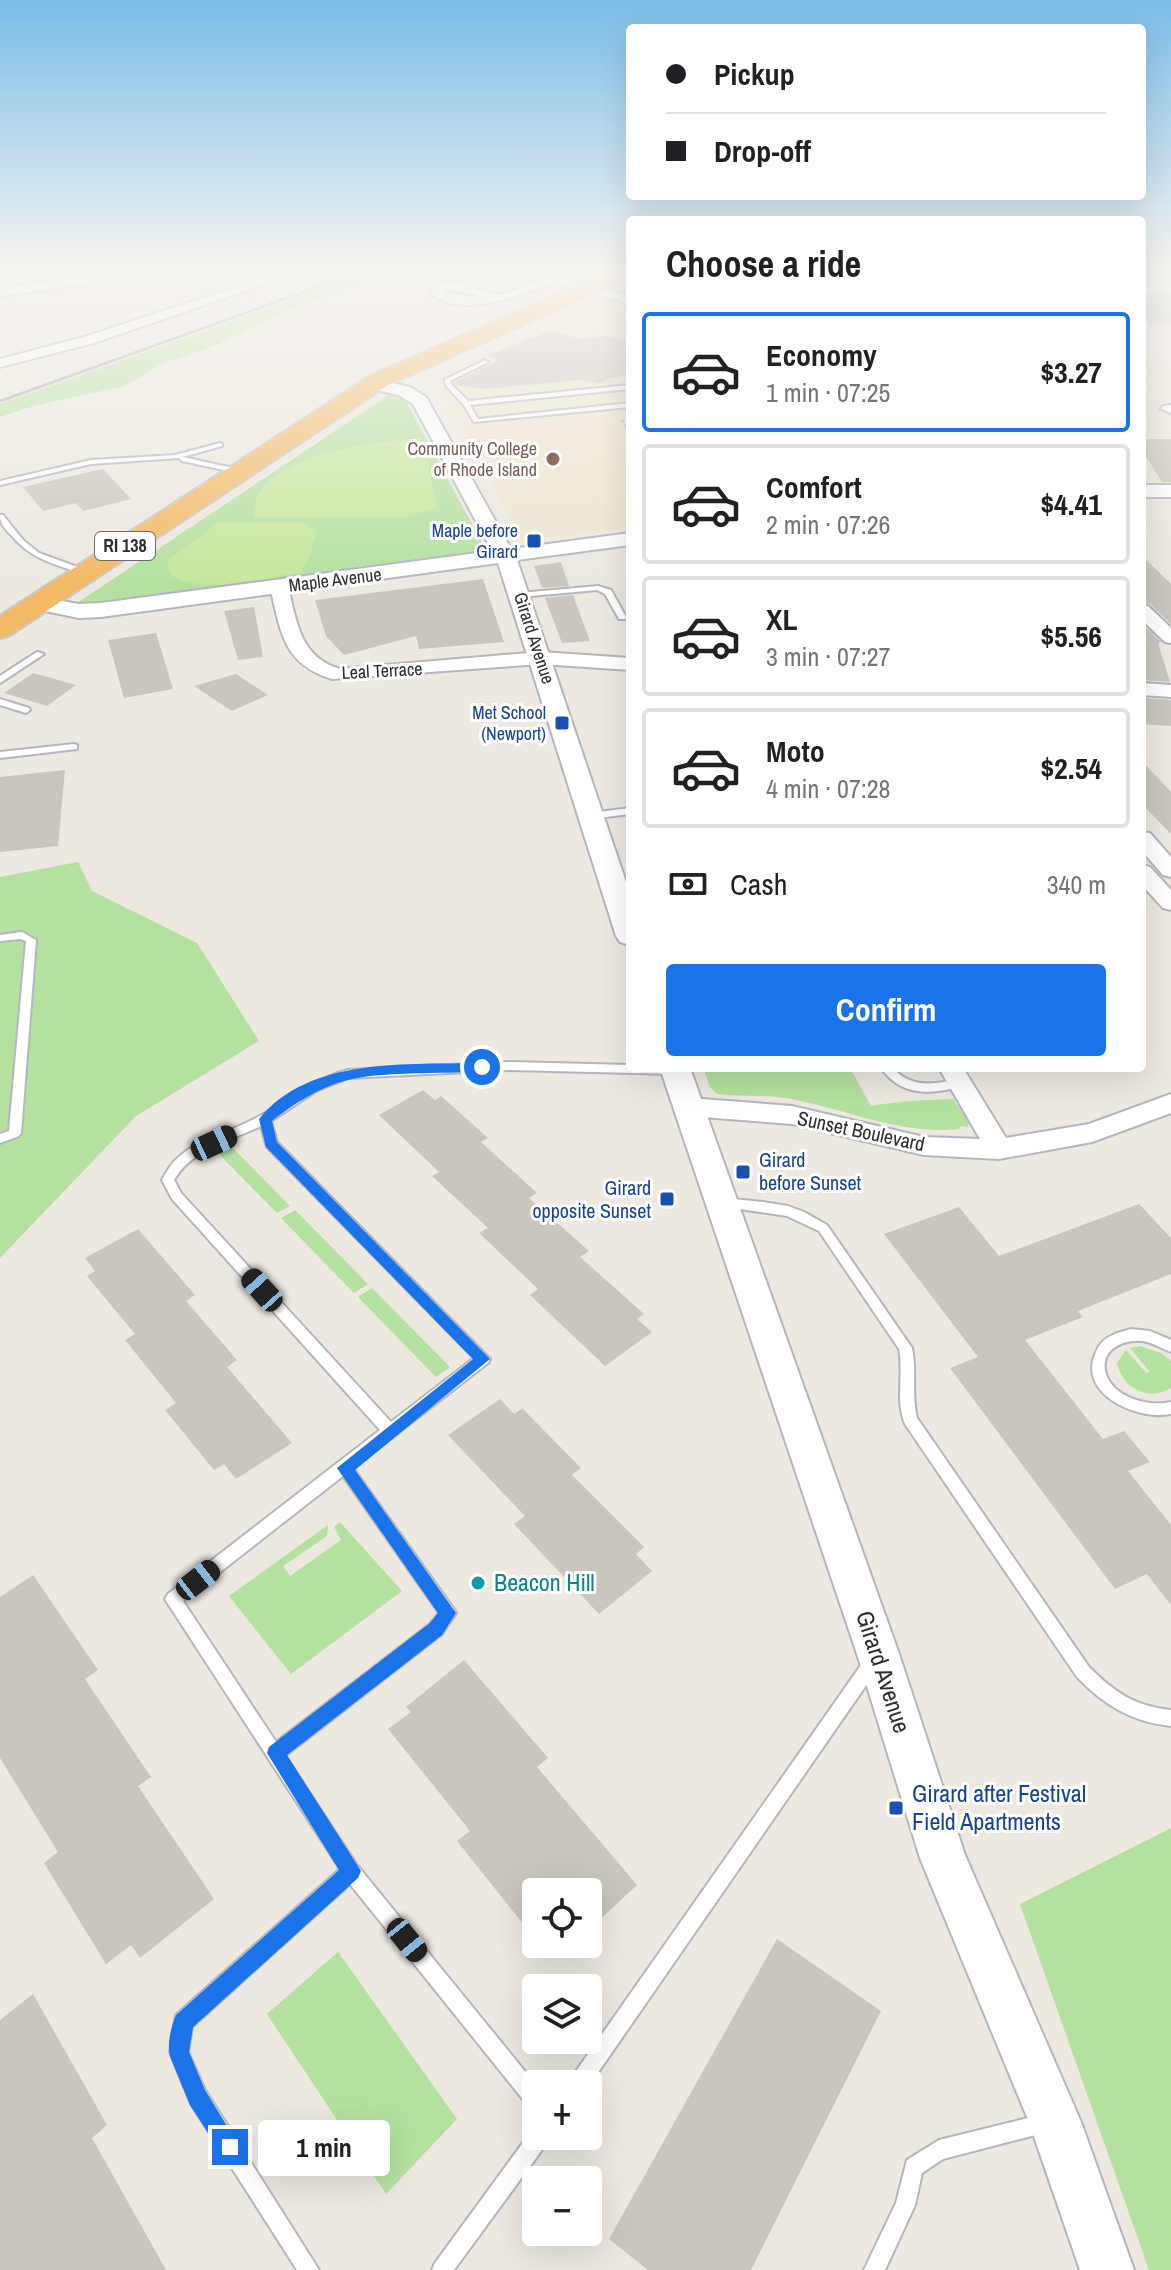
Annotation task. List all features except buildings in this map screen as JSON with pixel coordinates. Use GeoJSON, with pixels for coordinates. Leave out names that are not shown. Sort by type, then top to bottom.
{"type":"FeatureCollection","features":[{"type":"Feature","properties":{"kind":"highway","name":"RI 138"},"geometry":{"type":"LineString","coordinates":[[0,629],[374,384],[397,374]]}},
{"type":"Feature","properties":{"kind":"street","name":"Girard Avenue"},"geometry":{"type":"LineString","coordinates":[[374,384],[404,391],[420,401],[505,557],[541,658],[626,924]]}},
{"type":"Feature","properties":{"kind":"street"},"geometry":{"type":"LineString","coordinates":[[1146,491],[1171,491]]}},
{"type":"Feature","properties":{"kind":"street","name":"Maple Avenue"},"geometry":{"type":"LineString","coordinates":[[39,603],[89,611],[626,540]]}},
{"type":"Feature","properties":{"kind":"street","name":"Leal Terrace"},"geometry":{"type":"LineString","coordinates":[[279,587],[297,651],[308,664],[324,672],[356,676],[541,658],[626,664]]}},
{"type":"Feature","properties":{"kind":"street"},"geometry":{"type":"LineString","coordinates":[[1146,614],[1171,638]]}},
{"type":"Feature","properties":{"kind":"street"},"geometry":{"type":"LineString","coordinates":[[1146,689],[1171,691]]}},
{"type":"Feature","properties":{"kind":"street"},"geometry":{"type":"LineString","coordinates":[[1146,842],[1171,870]]}},
{"type":"Feature","properties":{"kind":"street"},"geometry":{"type":"LineString","coordinates":[[1146,877],[1161,897]]}},
{"type":"Feature","properties":{"kind":"street"},"geometry":{"type":"LineString","coordinates":[[956,1076],[999,1149]]}},
{"type":"Feature","properties":{"kind":"street","name":"Girard Avenue"},"geometry":{"type":"LineString","coordinates":[[680,1082],[878,1654],[943,1858],[1055,2122],[1107,2270]]}},
{"type":"Feature","properties":{"kind":"street","name":"Sunset Boulevard"},"geometry":{"type":"LineString","coordinates":[[680,1082],[792,1115],[924,1146],[999,1149],[1092,1133],[1171,1103]]}},
{"type":"Feature","properties":{"kind":"lane"},"geometry":{"type":"LineString","coordinates":[[460,374],[447,380],[449,386],[466,403],[476,421],[626,405]]}},
{"type":"Feature","properties":{"kind":"lane"},"geometry":{"type":"LineString","coordinates":[[466,403],[626,387]]}},
{"type":"Feature","properties":{"kind":"lane"},"geometry":{"type":"LineString","coordinates":[[0,483],[91,462],[175,457],[220,445]]}},
{"type":"Feature","properties":{"kind":"lane"},"geometry":{"type":"LineString","coordinates":[[175,457],[239,472]]}},
{"type":"Feature","properties":{"kind":"lane"},"geometry":{"type":"LineString","coordinates":[[0,517],[22,546],[33,555],[87,572]]}},
{"type":"Feature","properties":{"kind":"lane"},"geometry":{"type":"LineString","coordinates":[[520,595],[598,588],[608,592],[622,617]]}},
{"type":"Feature","properties":{"kind":"lane"},"geometry":{"type":"LineString","coordinates":[[0,680],[40,654]]}},
{"type":"Feature","properties":{"kind":"lane"},"geometry":{"type":"LineString","coordinates":[[0,702],[26,710]]}},
{"type":"Feature","properties":{"kind":"lane"},"geometry":{"type":"LineString","coordinates":[[0,755],[74,747]]}},
{"type":"Feature","properties":{"kind":"lane"},"geometry":{"type":"LineString","coordinates":[[590,816],[626,812]]}},
{"type":"Feature","properties":{"kind":"lane"},"geometry":{"type":"LineString","coordinates":[[0,938],[22,935],[31,940],[15,1133],[0,1139]]}},
{"type":"Feature","properties":{"kind":"lane"},"geometry":{"type":"LineString","coordinates":[[391,1432],[176,1196],[168,1180],[174,1168],[188,1155],[265,1119],[293,1098],[334,1077],[370,1070],[510,1066],[680,1082]]}},
{"type":"Feature","properties":{"kind":"lane"},"geometry":{"type":"LineString","coordinates":[[890,1072],[899,1082],[912,1088],[929,1089],[956,1076]]}},
{"type":"Feature","properties":{"kind":"lane"},"geometry":{"type":"LineString","coordinates":[[265,1119],[271,1144],[483,1359],[173,1599],[351,1871],[522,2083]]}},
{"type":"Feature","properties":{"kind":"lane"},"geometry":{"type":"LineString","coordinates":[[723,1203],[775,1207],[812,1219],[823,1228],[905,1348],[908,1359],[905,1404],[910,1420],[1083,1672],[1102,1692],[1129,1710],[1151,1717],[1171,1718]]}},
{"type":"Feature","properties":{"kind":"lane"},"geometry":{"type":"LineString","coordinates":[[1171,1346],[1154,1337],[1125,1335],[1104,1346],[1098,1367],[1101,1379],[1122,1400],[1152,1411],[1171,1408]]}},
{"type":"Feature","properties":{"kind":"lane"},"geometry":{"type":"LineString","coordinates":[[276,1753],[436,1629],[448,1613],[345,1468]]}},
{"type":"Feature","properties":{"kind":"lane"},"geometry":{"type":"LineString","coordinates":[[589,2070],[878,1654]]}},
{"type":"Feature","properties":{"kind":"lane"},"geometry":{"type":"LineString","coordinates":[[309,2270],[198,2097],[179,2052],[183,2022],[351,1871]]}},
{"type":"Feature","properties":{"kind":"lane"},"geometry":{"type":"LineString","coordinates":[[874,2270],[905,2205],[914,2167],[939,2150],[1055,2122]]}},
{"type":"Feature","properties":{"kind":"lane"},"geometry":{"type":"LineString","coordinates":[[442,2270],[530,2150]]}},
{"type":"Feature","properties":{"kind":"shaded area","name":"Community College of Rhode Island"},"geometry":{"type":"Polygon","coordinates":[[[444,374],[626,374],[626,528],[522,541],[437,381],[444,374]]]}},
{"type":"Feature","properties":{"kind":"green space"},"geometry":{"type":"Polygon","coordinates":[[[84,374],[145,374],[125,386],[37,405],[0,417],[0,404],[84,374]]]}},
{"type":"Feature","properties":{"kind":"green space"},"geometry":{"type":"Polygon","coordinates":[[[389,395],[405,400],[487,552],[88,605],[77,603],[389,395]]]}},
{"type":"Feature","properties":{"kind":"green space"},"geometry":{"type":"Polygon","coordinates":[[[422,438],[437,508],[407,517],[254,518],[257,497],[271,479],[293,466],[349,448],[422,438]]]}},
{"type":"Feature","properties":{"kind":"green space"},"geometry":{"type":"Polygon","coordinates":[[[218,523],[305,523],[317,532],[313,550],[300,573],[219,585],[187,582],[172,576],[167,565],[169,559],[218,523]]]}},
{"type":"Feature","properties":{"kind":"green space"},"geometry":{"type":"Polygon","coordinates":[[[78,862],[92,891],[197,943],[259,1041],[136,1116],[0,1258],[0,877],[78,862]]]}},
{"type":"Feature","properties":{"kind":"green space"},"geometry":{"type":"Polygon","coordinates":[[[704,1072],[852,1072],[871,1106],[953,1099],[969,1121],[968,1127],[961,1126],[959,1129],[917,1128],[792,1099],[717,1094],[710,1087],[704,1072]]]}},
{"type":"Feature","properties":{"kind":"green space"},"geometry":{"type":"Polygon","coordinates":[[[227,1142],[290,1206],[277,1213],[214,1149],[227,1142]]]}},
{"type":"Feature","properties":{"kind":"green space"},"geometry":{"type":"Polygon","coordinates":[[[295,1210],[368,1284],[354,1293],[281,1218],[295,1210]]]}},
{"type":"Feature","properties":{"kind":"green space"},"geometry":{"type":"Polygon","coordinates":[[[372,1288],[450,1367],[436,1377],[358,1297],[372,1288]]]}},
{"type":"Feature","properties":{"kind":"green space"},"geometry":{"type":"Polygon","coordinates":[[[1140,1346],[1161,1353],[1171,1361],[1171,1388],[1154,1394],[1146,1393],[1130,1386],[1124,1379],[1117,1363],[1126,1350],[1146,1373],[1150,1372],[1130,1348],[1140,1346]]]}},
{"type":"Feature","properties":{"kind":"green space"},"geometry":{"type":"Polygon","coordinates":[[[340,1522],[402,1591],[291,1674],[229,1596],[328,1525],[327,1536],[283,1566],[290,1576],[341,1540],[334,1527],[340,1522]]]}},
{"type":"Feature","properties":{"kind":"green space"},"geometry":{"type":"Polygon","coordinates":[[[1171,1828],[1171,2270],[1149,2270],[1020,1904],[1171,1828]]]}},
{"type":"Feature","properties":{"kind":"green space"},"geometry":{"type":"Polygon","coordinates":[[[338,1952],[457,2119],[386,2194],[267,2014],[338,1952]]]}},
{"type":"Feature","properties":{"kind":"railway"},"geometry":{"type":"LineString","coordinates":[[0,401],[76,374]]}},
{"type":"Feature","properties":{"kind":"place","name":"Community College of Rhode Island"},"geometry":{"type":"Point","coordinates":[553,459]}},
{"type":"Feature","properties":{"kind":"place","name":"Maple before Girard"},"geometry":{"type":"Point","coordinates":[534,541]}},
{"type":"Feature","properties":{"kind":"place","name":"Met School (Newport)"},"geometry":{"type":"Point","coordinates":[562,723]}},
{"type":"Feature","properties":{"kind":"place","name":"Girard before Sunset"},"geometry":{"type":"Point","coordinates":[743,1172]}},
{"type":"Feature","properties":{"kind":"place","name":"Girard opposite Sunset"},"geometry":{"type":"Point","coordinates":[667,1199]}},
{"type":"Feature","properties":{"kind":"place","name":"Beacon Hill"},"geometry":{"type":"Point","coordinates":[478,1583]}},
{"type":"Feature","properties":{"kind":"place","name":"Girard after Festival Field Apartments"},"geometry":{"type":"Point","coordinates":[896,1808]}},
{"type":"Feature","properties":{"kind":"route"},"geometry":{"type":"LineString","coordinates":[[230,2147],[198,2097],[179,2052],[183,2022],[351,1871],[276,1753],[436,1629],[448,1613],[345,1468],[483,1359],[271,1144],[265,1119],[293,1098],[334,1077],[370,1070],[482,1067]]}}]}
